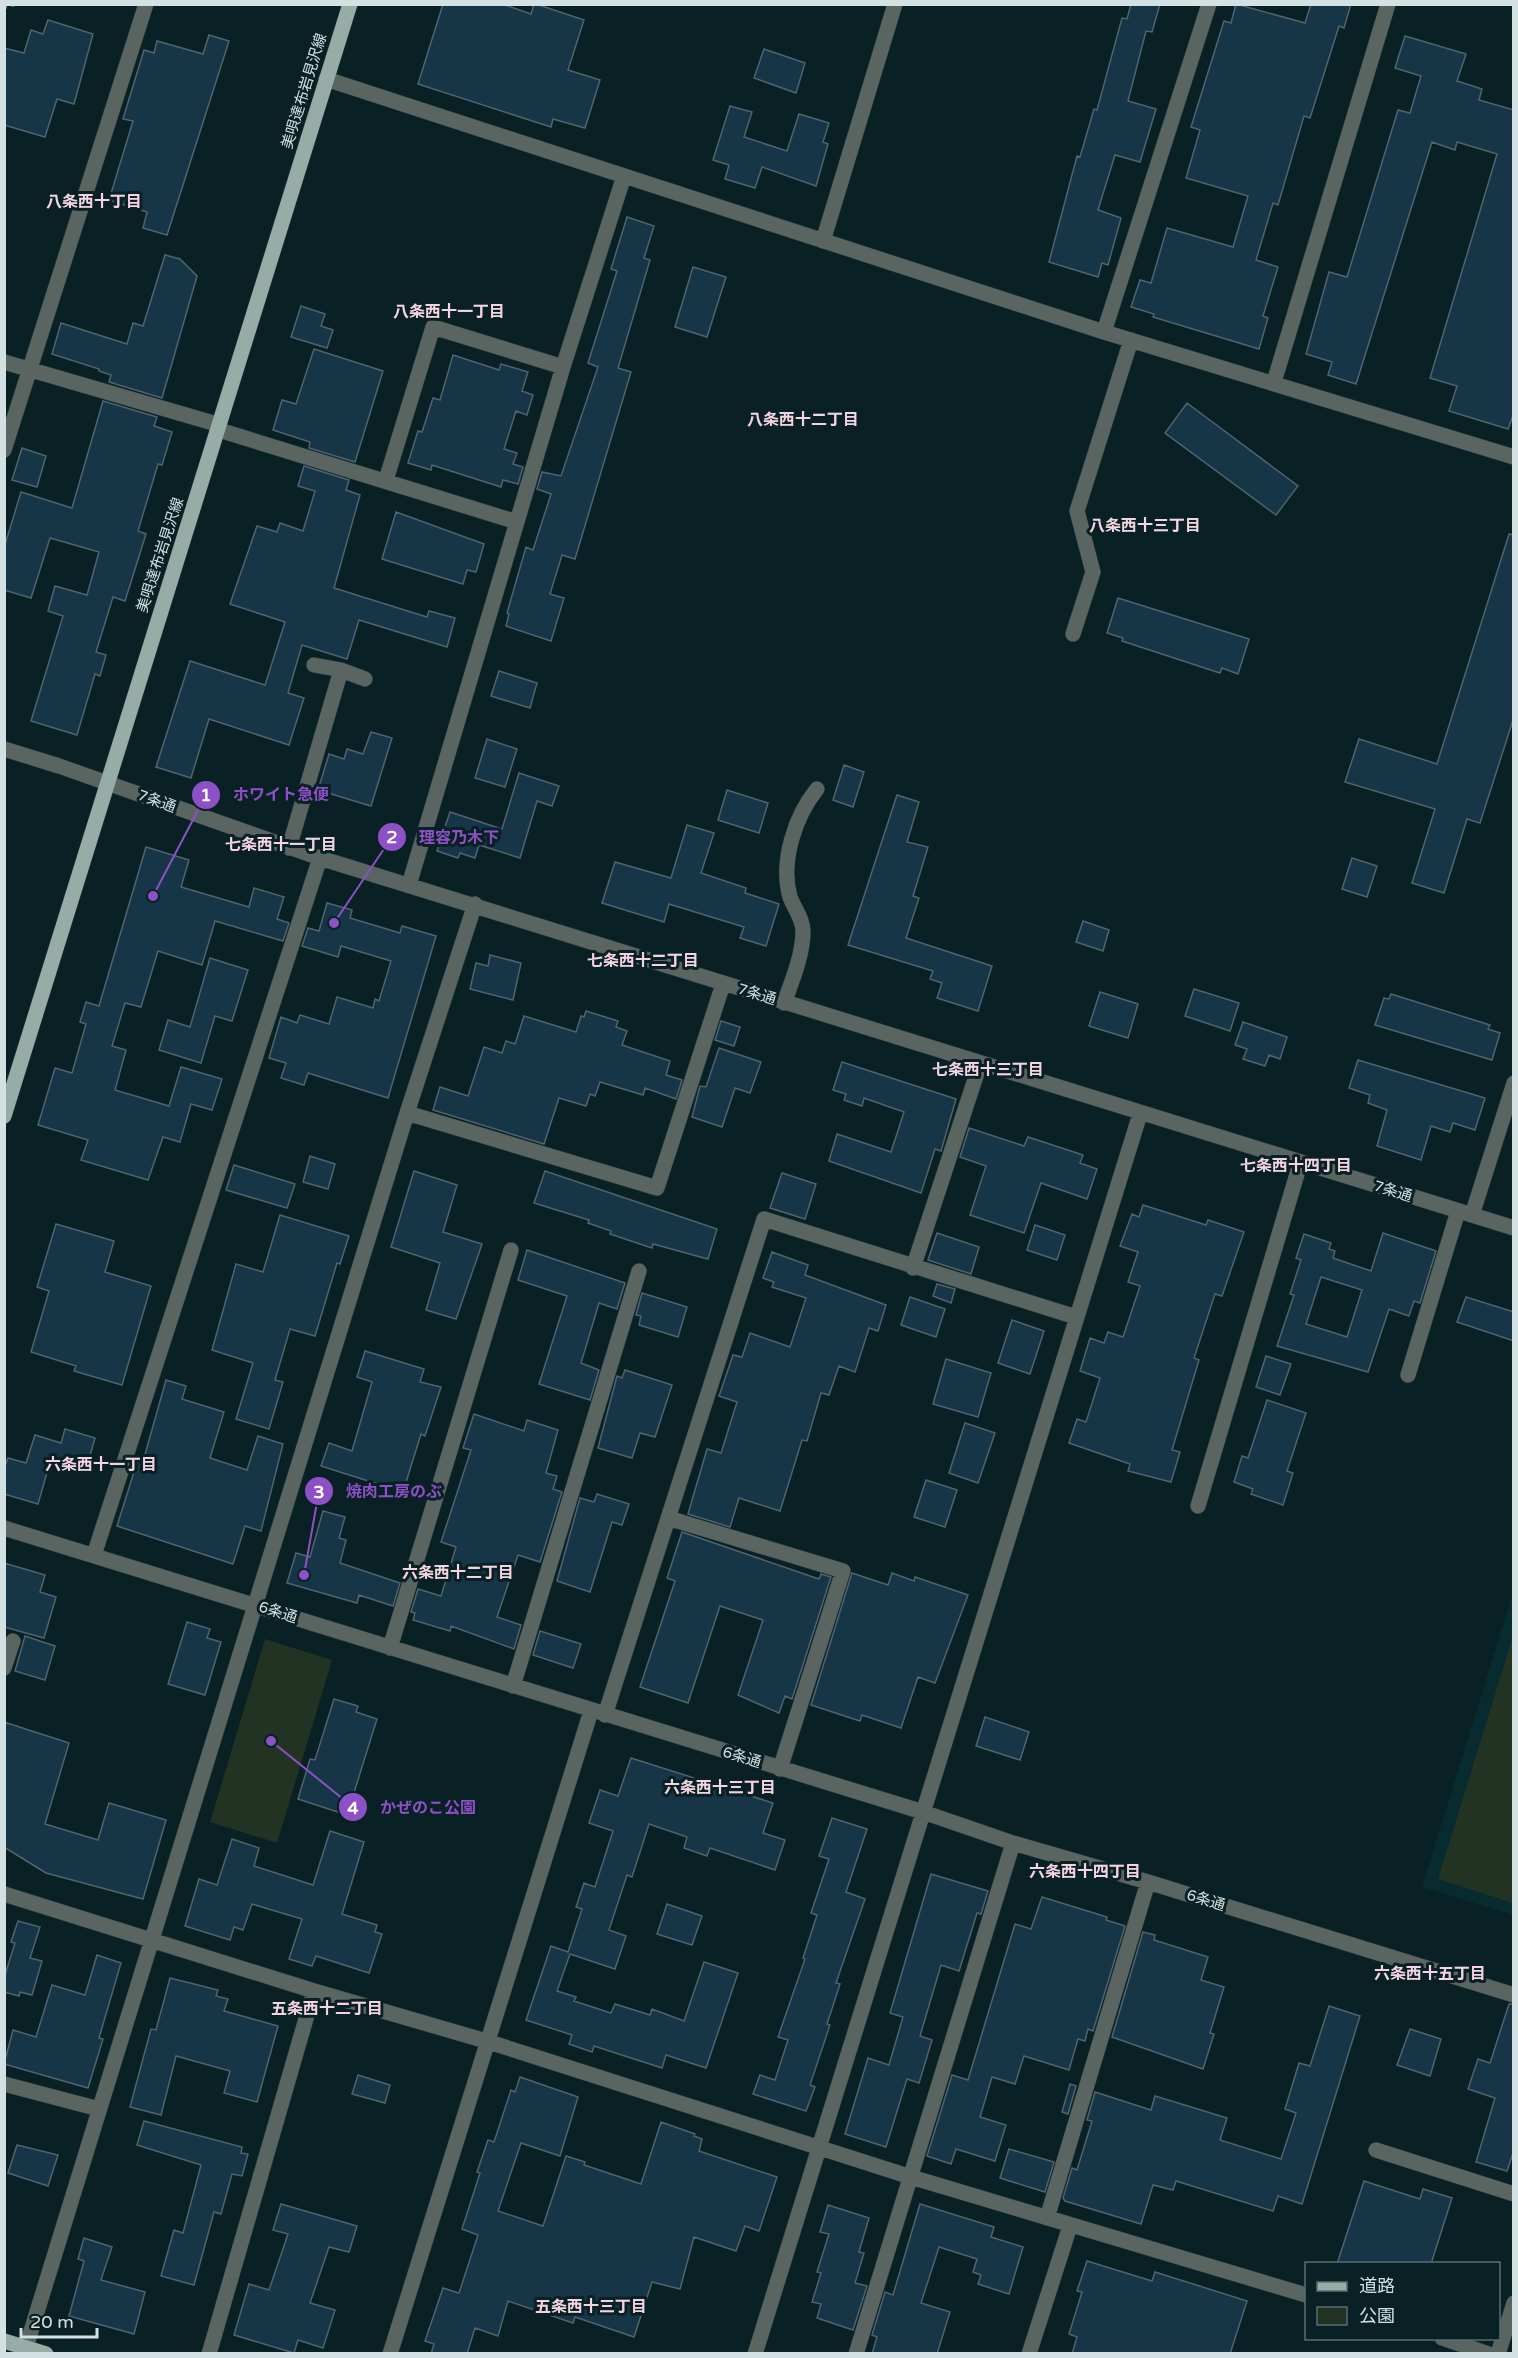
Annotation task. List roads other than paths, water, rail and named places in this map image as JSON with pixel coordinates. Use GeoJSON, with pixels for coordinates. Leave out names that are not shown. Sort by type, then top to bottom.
{"type":"FeatureCollection","features":[{"type":"Feature","properties":{"kind":"main road","name":"美唄達布岩見沢線"},"geometry":{"type":"LineString","coordinates":[[4,1116],[350,4]]}},
{"type":"Feature","properties":{"kind":"main road"},"geometry":{"type":"LineString","coordinates":[[4,2341],[25,2350],[46,2354]]}},
{"type":"Feature","properties":{"kind":"street"},"geometry":{"type":"LineString","coordinates":[[4,450],[146,4]]}},
{"type":"Feature","properties":{"kind":"street"},"geometry":{"type":"LineString","coordinates":[[823,241],[895,4]]}},
{"type":"Feature","properties":{"kind":"street"},"geometry":{"type":"LineString","coordinates":[[1104,332],[1209,4]]}},
{"type":"Feature","properties":{"kind":"street"},"geometry":{"type":"LineString","coordinates":[[1274,382],[1388,4]]}},
{"type":"Feature","properties":{"kind":"street"},"geometry":{"type":"LineString","coordinates":[[326,79],[1104,332],[1514,457]]}},
{"type":"Feature","properties":{"kind":"street"},"geometry":{"type":"LineString","coordinates":[[409,885],[563,367],[624,177]]}},
{"type":"Feature","properties":{"kind":"street"},"geometry":{"type":"LineString","coordinates":[[386,480],[433,327],[563,367]]}},
{"type":"Feature","properties":{"kind":"street"},"geometry":{"type":"LineString","coordinates":[[1073,634],[1093,572],[1077,511],[1131,340]]}},
{"type":"Feature","properties":{"kind":"street"},"geometry":{"type":"LineString","coordinates":[[4,362],[219,427],[517,522]]}},
{"type":"Feature","properties":{"kind":"street"},"geometry":{"type":"LineString","coordinates":[[314,665],[341,670],[365,680]]}},
{"type":"Feature","properties":{"kind":"street"},"geometry":{"type":"LineString","coordinates":[[289,848],[341,670]]}},
{"type":"Feature","properties":{"kind":"street","name":"7条通"},"geometry":{"type":"LineString","coordinates":[[4,749],[320,858],[475,904],[1300,1164],[1514,1228]]}},
{"type":"Feature","properties":{"kind":"street"},"geometry":{"type":"LineString","coordinates":[[784,1003],[802,945],[803,928],[789,891],[787,866],[794,834],[805,804],[817,789]]}},
{"type":"Feature","properties":{"kind":"street"},"geometry":{"type":"LineString","coordinates":[[94,1555],[320,858]]}},
{"type":"Feature","properties":{"kind":"street"},"geometry":{"type":"LineString","coordinates":[[25,2350],[406,1113],[475,904]]}},
{"type":"Feature","properties":{"kind":"street"},"geometry":{"type":"LineString","coordinates":[[406,1113],[657,1188],[723,984]]}},
{"type":"Feature","properties":{"kind":"street"},"geometry":{"type":"LineString","coordinates":[[913,1268],[980,1064]]}},
{"type":"Feature","properties":{"kind":"street"},"geometry":{"type":"LineString","coordinates":[[1408,1375],[1514,1083]]}},
{"type":"Feature","properties":{"kind":"street"},"geometry":{"type":"LineString","coordinates":[[755,2354],[1140,1114]]}},
{"type":"Feature","properties":{"kind":"street"},"geometry":{"type":"LineString","coordinates":[[1198,1506],[1300,1164]]}},
{"type":"Feature","properties":{"kind":"street"},"geometry":{"type":"LineString","coordinates":[[390,2354],[486,2041],[598,1713],[668,1518],[764,1219],[913,1268],[1076,1317]]}},
{"type":"Feature","properties":{"kind":"street"},"geometry":{"type":"LineString","coordinates":[[390,1648],[511,1250]]}},
{"type":"Feature","properties":{"kind":"street"},"geometry":{"type":"LineString","coordinates":[[513,1686],[639,1271]]}},
{"type":"Feature","properties":{"kind":"street"},"geometry":{"type":"LineString","coordinates":[[668,1518],[843,1571],[780,1769]]}},
{"type":"Feature","properties":{"kind":"street","name":"6条通"},"geometry":{"type":"LineString","coordinates":[[4,1528],[923,1812],[1012,1843],[1148,1882],[1514,1995]]}},
{"type":"Feature","properties":{"kind":"street"},"geometry":{"type":"LineString","coordinates":[[4,1668],[13,1641]]}},
{"type":"Feature","properties":{"kind":"street"},"geometry":{"type":"LineString","coordinates":[[856,2354],[1012,1843]]}},
{"type":"Feature","properties":{"kind":"street"},"geometry":{"type":"LineString","coordinates":[[1047,2218],[1148,1882]]}},
{"type":"Feature","properties":{"kind":"street"},"geometry":{"type":"LineString","coordinates":[[4,1894],[314,1991],[486,2041],[820,2146],[910,2177],[1305,2295]]}},
{"type":"Feature","properties":{"kind":"street"},"geometry":{"type":"LineString","coordinates":[[209,2354],[314,1991]]}},
{"type":"Feature","properties":{"kind":"street"},"geometry":{"type":"LineString","coordinates":[[4,2084],[99,2109]]}},
{"type":"Feature","properties":{"kind":"street"},"geometry":{"type":"LineString","coordinates":[[1376,2150],[1514,2194]]}},
{"type":"Feature","properties":{"kind":"street"},"geometry":{"type":"LineString","coordinates":[[1029,2354],[1070,2226]]}},
{"type":"Feature","properties":{"kind":"street"},"geometry":{"type":"LineString","coordinates":[[1498,2354],[1514,2303]]}},
{"type":"Feature","properties":{"kind":"street"},"geometry":{"type":"LineString","coordinates":[[1448,2340],[1489,2354]]}},
{"type":"Feature","properties":{"kind":"place","name":"ホワイト急便"},"geometry":{"type":"Point","coordinates":[153,896]}},
{"type":"Feature","properties":{"kind":"place","name":"理容乃木下"},"geometry":{"type":"Point","coordinates":[334,923]}},
{"type":"Feature","properties":{"kind":"place","name":"焼肉工房のぶ"},"geometry":{"type":"Point","coordinates":[304,1575]}},
{"type":"Feature","properties":{"kind":"place","name":"かぜのこ公園"},"geometry":{"type":"Point","coordinates":[271,1741]}},
{"type":"Feature","properties":{"kind":"district","name":"八条西十丁目"},"geometry":{"type":"Point","coordinates":[94,201]}},
{"type":"Feature","properties":{"kind":"district","name":"八条西十一丁目"},"geometry":{"type":"Point","coordinates":[449,311]}},
{"type":"Feature","properties":{"kind":"district","name":"八条西十二丁目"},"geometry":{"type":"Point","coordinates":[803,419]}},
{"type":"Feature","properties":{"kind":"district","name":"八条西十三丁目"},"geometry":{"type":"Point","coordinates":[1145,525]}},
{"type":"Feature","properties":{"kind":"district","name":"七条西十一丁目"},"geometry":{"type":"Point","coordinates":[281,844]}},
{"type":"Feature","properties":{"kind":"district","name":"七条西十二丁目"},"geometry":{"type":"Point","coordinates":[643,960]}},
{"type":"Feature","properties":{"kind":"district","name":"七条西十三丁目"},"geometry":{"type":"Point","coordinates":[988,1069]}},
{"type":"Feature","properties":{"kind":"district","name":"七条西十四丁目"},"geometry":{"type":"Point","coordinates":[1296,1165]}},
{"type":"Feature","properties":{"kind":"district","name":"六条西十一丁目"},"geometry":{"type":"Point","coordinates":[101,1464]}},
{"type":"Feature","properties":{"kind":"district","name":"六条西十二丁目"},"geometry":{"type":"Point","coordinates":[458,1572]}},
{"type":"Feature","properties":{"kind":"district","name":"六条西十三丁目"},"geometry":{"type":"Point","coordinates":[720,1787]}},
{"type":"Feature","properties":{"kind":"district","name":"六条西十四丁目"},"geometry":{"type":"Point","coordinates":[1085,1871]}},
{"type":"Feature","properties":{"kind":"district","name":"六条西十五丁目"},"geometry":{"type":"Point","coordinates":[1430,1973]}},
{"type":"Feature","properties":{"kind":"district","name":"五条西十二丁目"},"geometry":{"type":"Point","coordinates":[327,2008]}},
{"type":"Feature","properties":{"kind":"district","name":"五条西十三丁目"},"geometry":{"type":"Point","coordinates":[591,2306]}}]}
